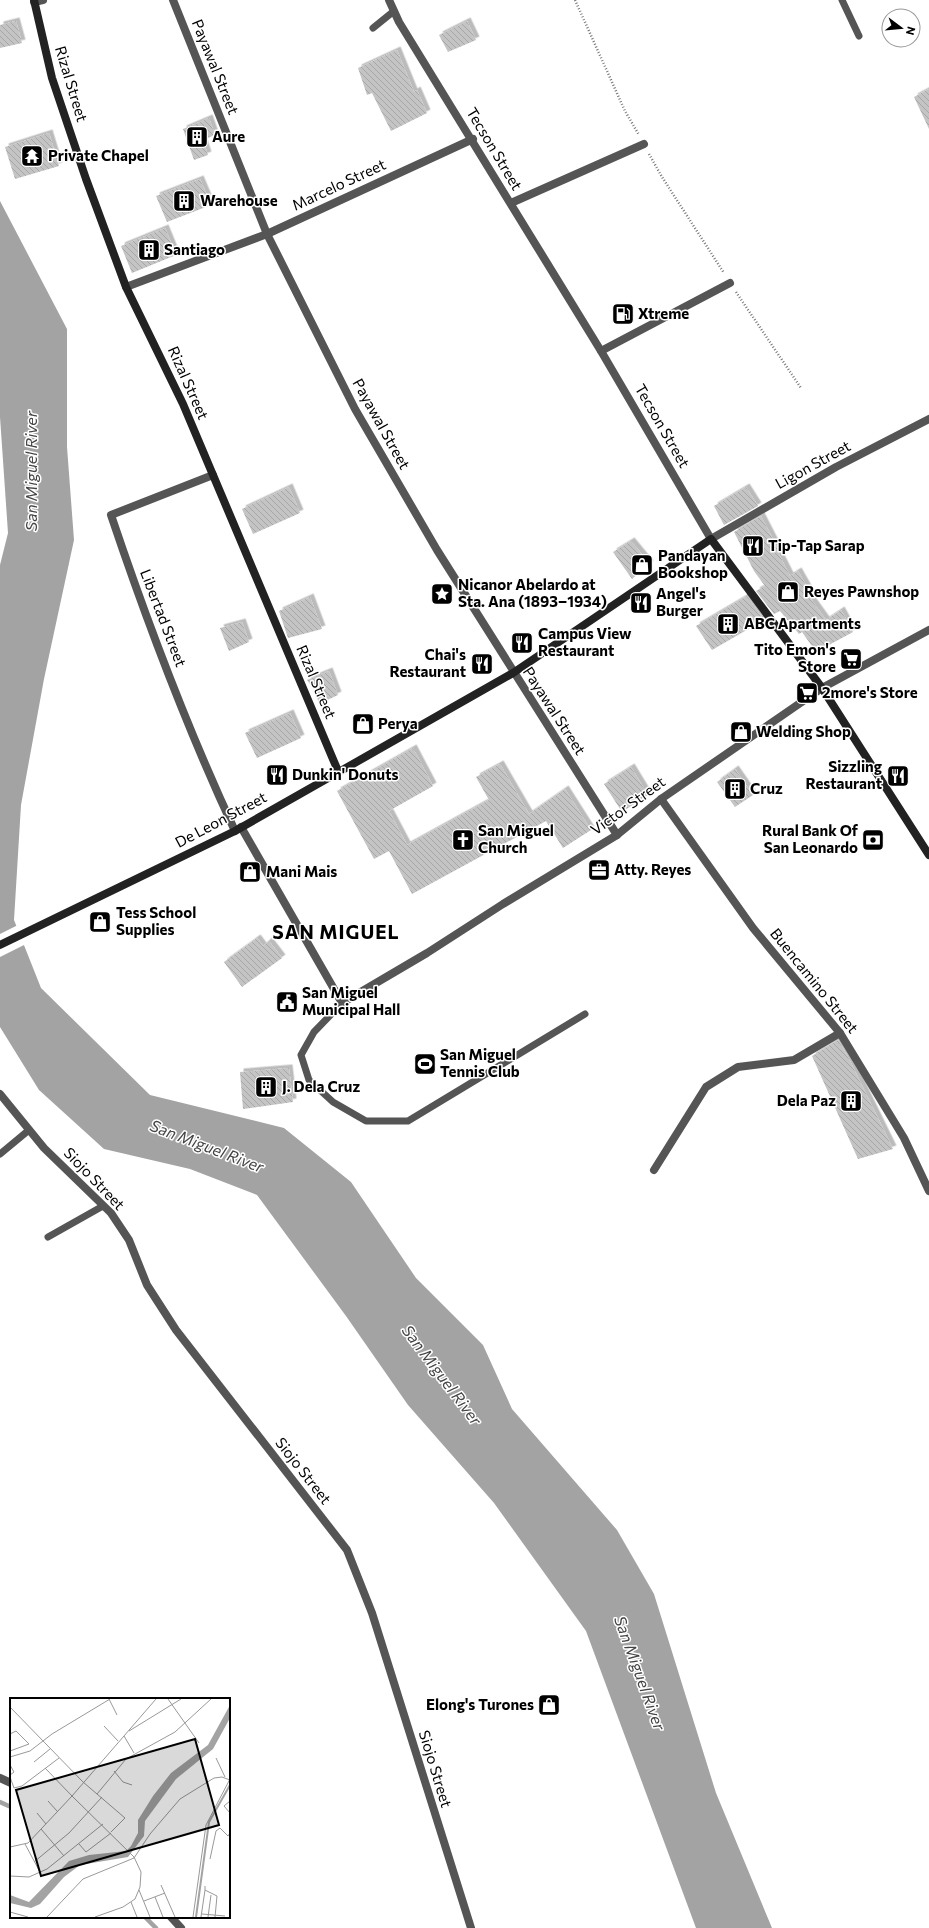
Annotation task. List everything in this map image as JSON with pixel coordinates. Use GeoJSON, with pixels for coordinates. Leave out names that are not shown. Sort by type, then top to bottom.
{"type":"FeatureCollection","features":[{"type":"Feature","properties":{"kind":"main road","name":"Rizal Street"},"geometry":{"type":"LineString","coordinates":[[34,1],[52,78],[88,186],[126,288],[180,397],[338,771]]}},
{"type":"Feature","properties":{"kind":"main road","name":"De Leon Street"},"geometry":{"type":"LineString","coordinates":[[0,945],[238,829],[513,673],[711,539]]}},
{"type":"Feature","properties":{"kind":"main road","name":"Tecson Street"},"geometry":{"type":"LineString","coordinates":[[711,539],[822,688],[929,855]]}},
{"type":"Feature","properties":{"kind":"street"},"geometry":{"type":"LineString","coordinates":[[34,1],[43,0]]}},
{"type":"Feature","properties":{"kind":"street","name":"Payawal Street"},"geometry":{"type":"LineString","coordinates":[[173,0],[268,234],[355,409],[436,550],[617,835]]}},
{"type":"Feature","properties":{"kind":"street","name":"Tecson Street"},"geometry":{"type":"LineString","coordinates":[[389,0],[399,22],[601,351],[711,539]]}},
{"type":"Feature","properties":{"kind":"street","name":"Marcelo Street"},"geometry":{"type":"LineString","coordinates":[[126,288],[268,234],[472,139]]}},
{"type":"Feature","properties":{"kind":"street"},"geometry":{"type":"LineString","coordinates":[[511,203],[644,144]]}},
{"type":"Feature","properties":{"kind":"street"},"geometry":{"type":"LineString","coordinates":[[601,351],[730,282]]}},
{"type":"Feature","properties":{"kind":"street","name":"Ligon Street"},"geometry":{"type":"LineString","coordinates":[[711,539],[836,467],[929,419]]}},
{"type":"Feature","properties":{"kind":"street","name":"Libertad Street"},"geometry":{"type":"LineString","coordinates":[[213,475],[111,515],[134,582],[201,758],[238,829],[342,1003]]}},
{"type":"Feature","properties":{"kind":"street","name":"Victor Street"},"geometry":{"type":"LineString","coordinates":[[342,1003],[427,953],[503,904],[617,835],[661,799],[822,688],[929,630]]}},
{"type":"Feature","properties":{"kind":"street","name":"Buencamino Street"},"geometry":{"type":"LineString","coordinates":[[661,799],[753,928],[840,1033],[904,1138],[929,1191]]}},
{"type":"Feature","properties":{"kind":"street"},"geometry":{"type":"LineString","coordinates":[[654,1170],[706,1087],[738,1067],[794,1060],[840,1033]]}},
{"type":"Feature","properties":{"kind":"street","name":"Siojo Street"},"geometry":{"type":"LineString","coordinates":[[0,1094],[44,1148],[111,1213],[129,1240],[147,1285],[176,1330],[346,1550],[372,1613],[471,1928]]}},
{"type":"Feature","properties":{"kind":"street"},"geometry":{"type":"LineString","coordinates":[[0,1778],[10,1783]]}},
{"type":"Feature","properties":{"kind":"street"},"geometry":{"type":"LineString","coordinates":[[172,1918],[181,1928]]}},
{"type":"Feature","properties":{"kind":"lane"},"geometry":{"type":"LineString","coordinates":[[842,0],[859,36]]}},
{"type":"Feature","properties":{"kind":"lane"},"geometry":{"type":"LineString","coordinates":[[373,28],[394,11]]}},
{"type":"Feature","properties":{"kind":"lane"},"geometry":{"type":"LineString","coordinates":[[342,1003],[314,1032],[301,1054],[309,1080],[333,1102],[366,1121],[408,1121],[585,1014]]}},
{"type":"Feature","properties":{"kind":"lane"},"geometry":{"type":"LineString","coordinates":[[0,1154],[29,1130]]}},
{"type":"Feature","properties":{"kind":"lane"},"geometry":{"type":"LineString","coordinates":[[48,1237],[103,1206]]}},
{"type":"Feature","properties":{"kind":"path"},"geometry":{"type":"LineString","coordinates":[[575,0],[625,111],[662,177],[801,388]]}},
{"type":"Feature","properties":{"kind":"water","name":"San Miguel River"},"geometry":{"type":"Polygon","coordinates":[[[0,201],[67,329],[67,447],[74,540],[44,679],[21,805],[14,920],[41,988],[150,1095],[284,1128],[351,1182],[416,1278],[483,1345],[512,1409],[617,1530],[654,1594],[716,1793],[772,1928],[696,1928],[586,1631],[494,1503],[408,1405],[346,1316],[257,1195],[190,1169],[104,1149],[39,1090],[0,1027],[0,565],[8,533],[0,417],[0,201]]]}},
{"type":"Feature","properties":{"kind":"pier"},"geometry":{"type":"Polygon","coordinates":[[[18,925],[26,944],[0,957],[0,934],[18,925]]]}},
{"type":"Feature","properties":{"kind":"building"},"geometry":{"type":"Polygon","coordinates":[[[16,21],[22,43],[0,48],[0,25],[16,21]]]}},
{"type":"Feature","properties":{"kind":"building"},"geometry":{"type":"Polygon","coordinates":[[[467,21],[476,40],[448,52],[439,35],[467,21]]]}},
{"type":"Feature","properties":{"kind":"building"},"geometry":{"type":"Polygon","coordinates":[[[397,50],[414,92],[417,90],[427,113],[391,131],[372,93],[367,95],[358,68],[397,50]]]}},
{"type":"Feature","properties":{"kind":"building"},"geometry":{"type":"Polygon","coordinates":[[[929,89],[929,129],[914,97],[929,89]]]}},
{"type":"Feature","properties":{"kind":"building","name":"Aure"},"geometry":{"type":"Polygon","coordinates":[[[209,118],[215,135],[203,140],[208,155],[194,160],[183,129],[209,118]]]}},
{"type":"Feature","properties":{"kind":"building","name":"Private Chapel"},"geometry":{"type":"Polygon","coordinates":[[[49,133],[59,166],[15,179],[5,147],[49,133]]]}},
{"type":"Feature","properties":{"kind":"building","name":"Warehouse"},"geometry":{"type":"Polygon","coordinates":[[[200,179],[211,205],[167,222],[156,196],[200,179]]]}},
{"type":"Feature","properties":{"kind":"building","name":"Santiago"},"geometry":{"type":"Polygon","coordinates":[[[165,228],[176,255],[132,273],[121,246],[165,228]]]}},
{"type":"Feature","properties":{"kind":"building"},"geometry":{"type":"Polygon","coordinates":[[[289,487],[300,513],[253,534],[242,509],[289,487]]]}},
{"type":"Feature","properties":{"kind":"building"},"geometry":{"type":"Polygon","coordinates":[[[746,487],[758,506],[724,525],[714,506],[746,487]]]}},
{"type":"Feature","properties":{"kind":"building"},"geometry":{"type":"Polygon","coordinates":[[[761,516],[790,576],[798,571],[811,594],[808,595],[826,620],[841,610],[853,632],[816,652],[802,632],[799,634],[780,611],[774,614],[756,591],[765,586],[754,571],[734,532],[761,516]]]}},
{"type":"Feature","properties":{"kind":"building"},"geometry":{"type":"Polygon","coordinates":[[[631,541],[650,564],[632,579],[613,552],[631,541]]]}},
{"type":"Feature","properties":{"kind":"building","name":"ABC Apartments"},"geometry":{"type":"Polygon","coordinates":[[[747,596],[764,620],[712,650],[696,626],[747,596]]]}},
{"type":"Feature","properties":{"kind":"building"},"geometry":{"type":"Polygon","coordinates":[[[310,597],[322,629],[288,638],[279,611],[310,597]]]}},
{"type":"Feature","properties":{"kind":"building"},"geometry":{"type":"Polygon","coordinates":[[[242,622],[249,642],[229,651],[220,628],[242,622]]]}},
{"type":"Feature","properties":{"kind":"building"},"geometry":{"type":"Polygon","coordinates":[[[329,671],[338,695],[319,704],[315,691],[307,680],[329,671]]]}},
{"type":"Feature","properties":{"kind":"building"},"geometry":{"type":"Polygon","coordinates":[[[290,713],[301,738],[257,758],[245,733],[290,713]]]}},
{"type":"Feature","properties":{"kind":"building"},"geometry":{"type":"Polygon","coordinates":[[[413,748],[433,786],[389,811],[407,845],[489,800],[476,777],[500,764],[529,814],[565,789],[591,830],[563,848],[546,821],[412,894],[389,851],[374,859],[337,791],[413,748]]]}},
{"type":"Feature","properties":{"kind":"building"},"geometry":{"type":"Polygon","coordinates":[[[631,767],[648,795],[622,812],[604,784],[631,767]]]}},
{"type":"Feature","properties":{"kind":"building","name":"Cruz"},"geometry":{"type":"Polygon","coordinates":[[[735,769],[753,795],[735,807],[717,782],[735,769]]]}},
{"type":"Feature","properties":{"kind":"building"},"geometry":{"type":"Polygon","coordinates":[[[257,938],[263,946],[269,941],[282,958],[242,987],[224,962],[257,938]]]}},
{"type":"Feature","properties":{"kind":"building","name":"Dela Paz"},"geometry":{"type":"Polygon","coordinates":[[[838,1040],[848,1057],[893,1149],[858,1159],[812,1056],[838,1040]]]}},
{"type":"Feature","properties":{"kind":"building","name":"J. Dela Cruz"},"geometry":{"type":"Polygon","coordinates":[[[289,1068],[293,1102],[243,1109],[240,1072],[289,1068]]]}},
{"type":"Feature","properties":{"kind":"waterway"},"geometry":{"type":"LineString","coordinates":[[0,1802],[10,1807]]}},
{"type":"Feature","properties":{"kind":"waterway"},"geometry":{"type":"LineString","coordinates":[[146,1918],[156,1928]]}},
{"type":"Feature","properties":{"kind":"place","name":"Aure"},"geometry":{"type":"Point","coordinates":[197,137]}},
{"type":"Feature","properties":{"kind":"place","name":"Private Chapel"},"geometry":{"type":"Point","coordinates":[32,156]}},
{"type":"Feature","properties":{"kind":"place","name":"Warehouse"},"geometry":{"type":"Point","coordinates":[184,201]}},
{"type":"Feature","properties":{"kind":"place","name":"Santiago"},"geometry":{"type":"Point","coordinates":[149,250]}},
{"type":"Feature","properties":{"kind":"place","name":"Xtreme"},"geometry":{"type":"Point","coordinates":[623,314]}},
{"type":"Feature","properties":{"kind":"place","name":"Tip-Tap Sarap"},"geometry":{"type":"Point","coordinates":[753,546]}},
{"type":"Feature","properties":{"kind":"place","name":"Pandayan Bookshop"},"geometry":{"type":"Point","coordinates":[642,565]}},
{"type":"Feature","properties":{"kind":"place","name":"Reyes Pawnshop"},"geometry":{"type":"Point","coordinates":[788,592]}},
{"type":"Feature","properties":{"kind":"place","name":"Nicanor Abelardo at Sta. Ana (1893–1934)"},"geometry":{"type":"Point","coordinates":[442,594]}},
{"type":"Feature","properties":{"kind":"place","name":"Angel's Burger"},"geometry":{"type":"Point","coordinates":[641,603]}},
{"type":"Feature","properties":{"kind":"place","name":"ABC Apartments"},"geometry":{"type":"Point","coordinates":[728,624]}},
{"type":"Feature","properties":{"kind":"place","name":"Campus View Restaurant"},"geometry":{"type":"Point","coordinates":[522,643]}},
{"type":"Feature","properties":{"kind":"place","name":"Tito Emon's Store"},"geometry":{"type":"Point","coordinates":[851,659]}},
{"type":"Feature","properties":{"kind":"place","name":"Chai's Restaurant"},"geometry":{"type":"Point","coordinates":[482,664]}},
{"type":"Feature","properties":{"kind":"place","name":"2more's Store"},"geometry":{"type":"Point","coordinates":[807,693]}},
{"type":"Feature","properties":{"kind":"place","name":"Perya"},"geometry":{"type":"Point","coordinates":[363,724]}},
{"type":"Feature","properties":{"kind":"place","name":"Welding Shop"},"geometry":{"type":"Point","coordinates":[741,732]}},
{"type":"Feature","properties":{"kind":"place","name":"Dunkin' Donuts"},"geometry":{"type":"Point","coordinates":[277,775]}},
{"type":"Feature","properties":{"kind":"place","name":"Sizzling Restaurant"},"geometry":{"type":"Point","coordinates":[898,776]}},
{"type":"Feature","properties":{"kind":"place","name":"Cruz"},"geometry":{"type":"Point","coordinates":[735,789]}},
{"type":"Feature","properties":{"kind":"place","name":"San Miguel Church"},"geometry":{"type":"Point","coordinates":[463,840]}},
{"type":"Feature","properties":{"kind":"place","name":"Rural Bank Of San Leonardo"},"geometry":{"type":"Point","coordinates":[873,840]}},
{"type":"Feature","properties":{"kind":"place","name":"Atty. Reyes"},"geometry":{"type":"Point","coordinates":[599,870]}},
{"type":"Feature","properties":{"kind":"place","name":"Mani Mais"},"geometry":{"type":"Point","coordinates":[250,872]}},
{"type":"Feature","properties":{"kind":"place","name":"Tess School Supplies"},"geometry":{"type":"Point","coordinates":[100,922]}},
{"type":"Feature","properties":{"kind":"place","name":"San Miguel Municipal Hall"},"geometry":{"type":"Point","coordinates":[287,1002]}},
{"type":"Feature","properties":{"kind":"place","name":"San Miguel Tennis Club"},"geometry":{"type":"Point","coordinates":[425,1064]}},
{"type":"Feature","properties":{"kind":"place","name":"J. Dela Cruz"},"geometry":{"type":"Point","coordinates":[266,1087]}},
{"type":"Feature","properties":{"kind":"place","name":"Dela Paz"},"geometry":{"type":"Point","coordinates":[851,1101]}},
{"type":"Feature","properties":{"kind":"place","name":"Elong's Turones"},"geometry":{"type":"Point","coordinates":[549,1705]}},
{"type":"Feature","properties":{"kind":"district","name":"SAN MIGUEL"},"geometry":{"type":"Point","coordinates":[336,932]}}]}
